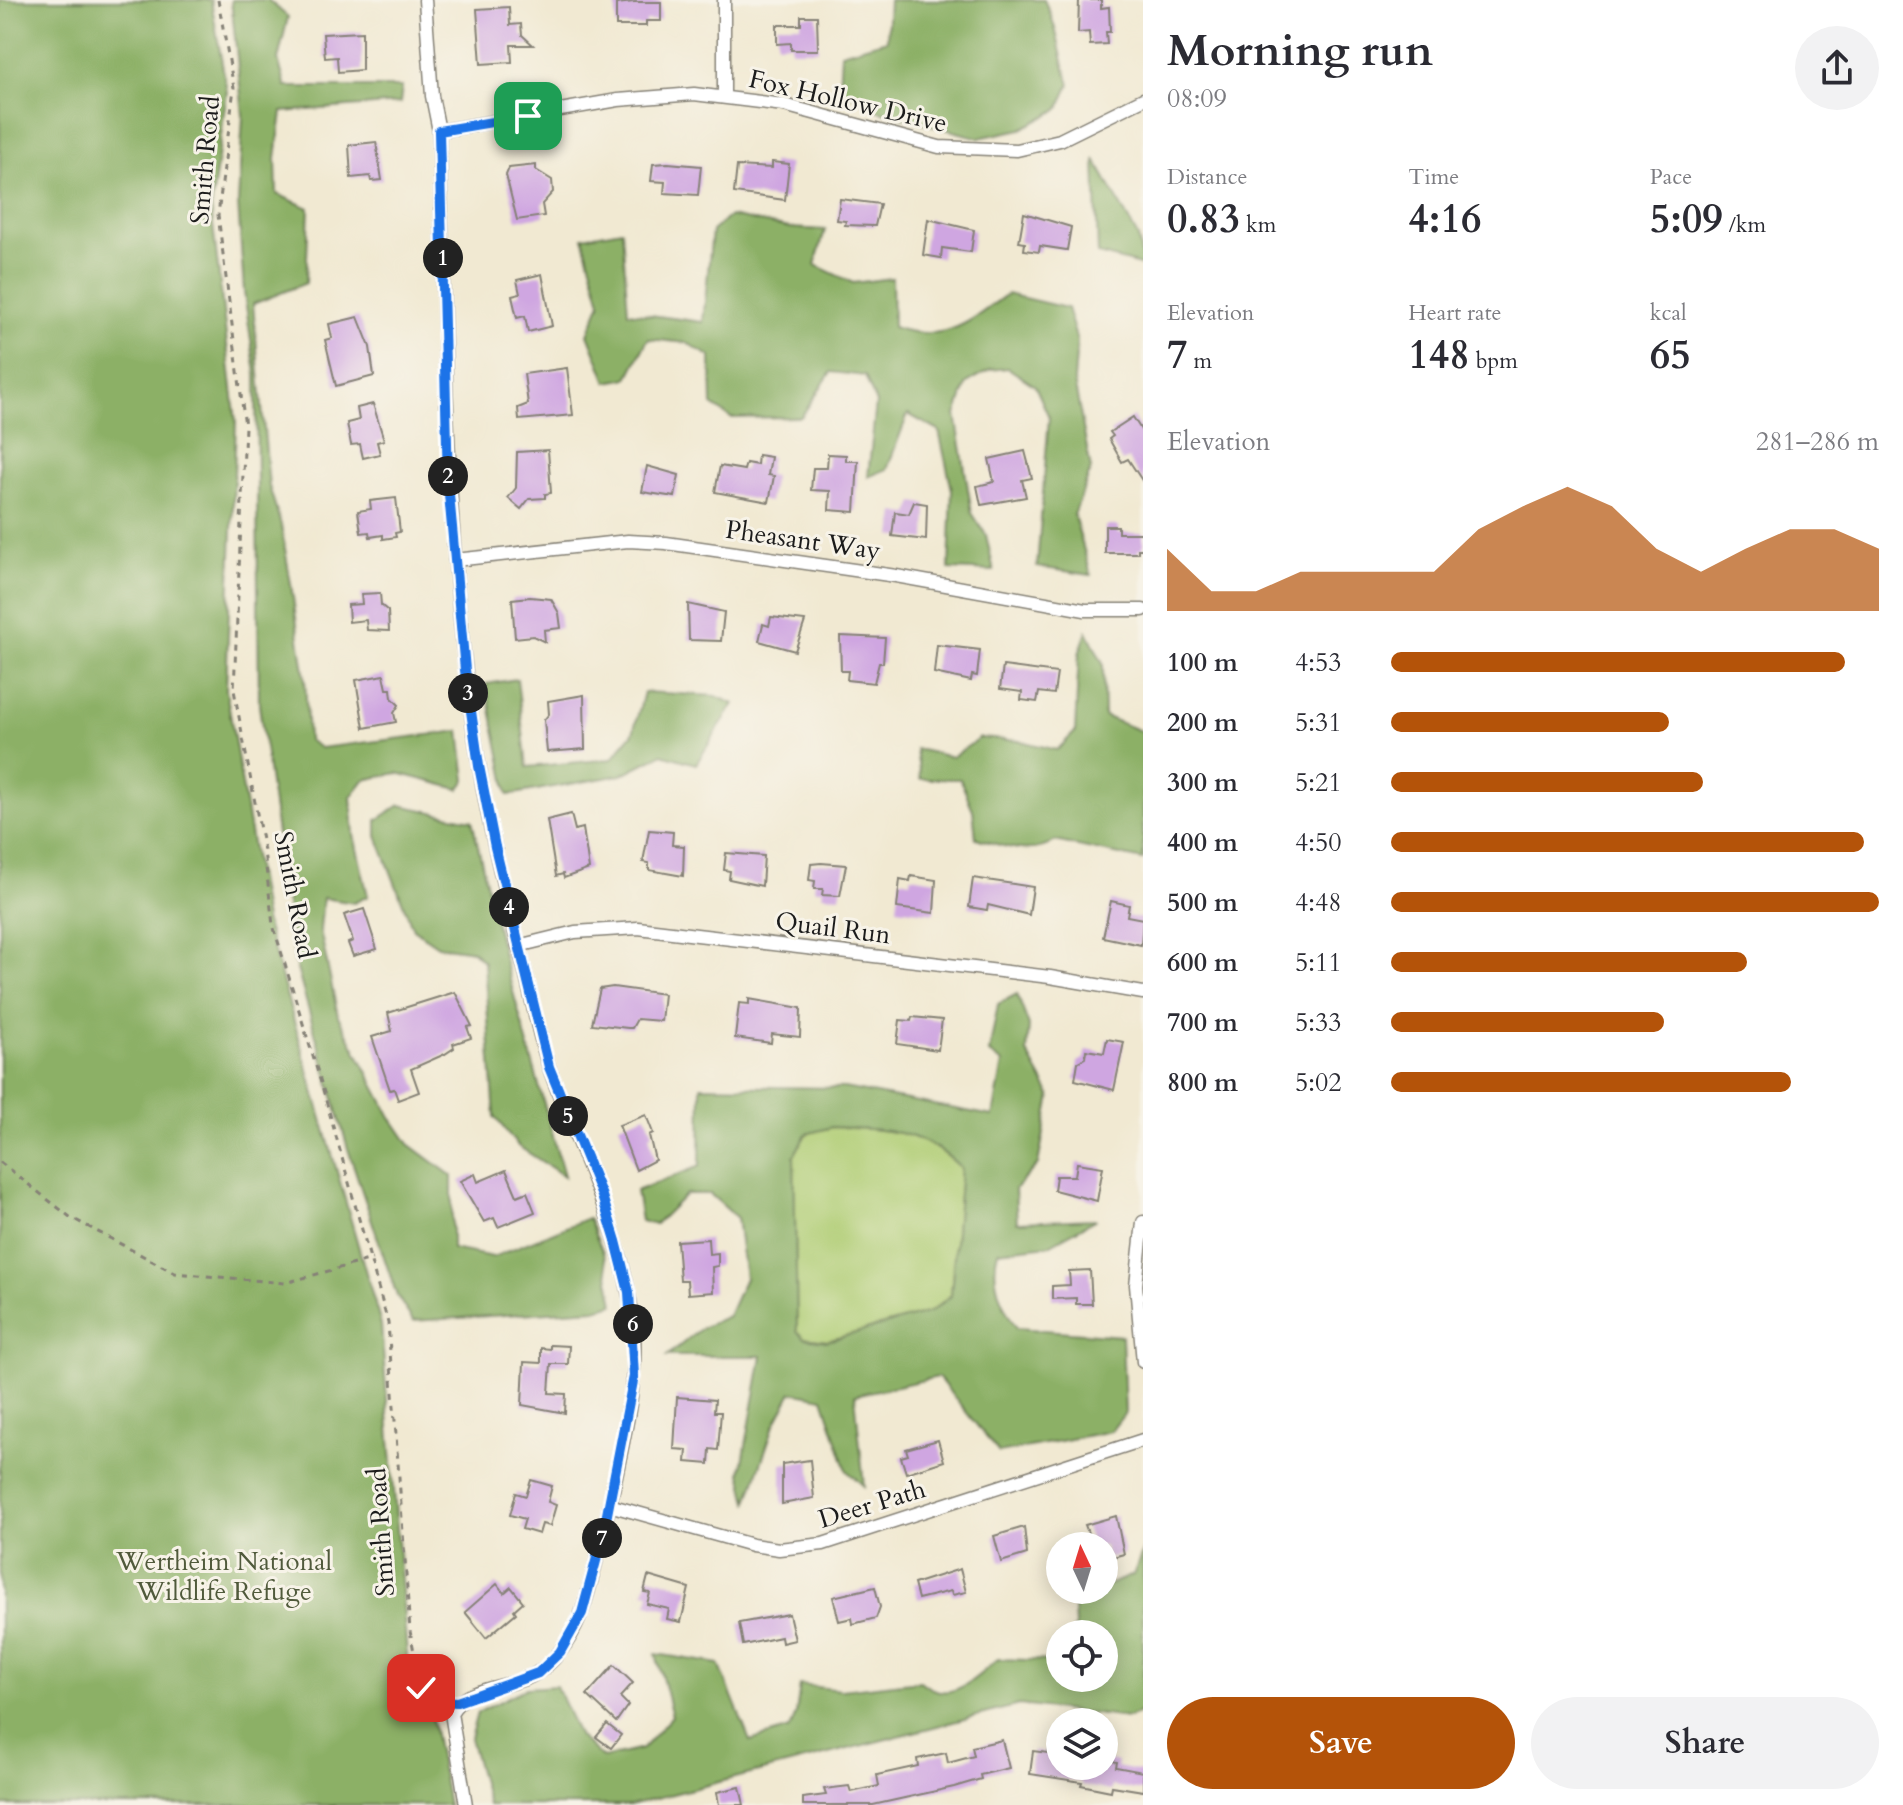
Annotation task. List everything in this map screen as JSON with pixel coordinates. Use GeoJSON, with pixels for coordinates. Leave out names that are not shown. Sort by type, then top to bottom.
{"type":"FeatureCollection","features":[{"type":"Feature","properties":{"kind":"street"},"geometry":{"type":"LineString","coordinates":[[425,0],[432,96],[439,131],[447,468],[479,766],[518,946],[549,1067],[602,1196],[629,1292],[634,1376],[609,1505],[582,1613],[560,1652],[538,1673],[457,1702],[451,1713],[466,1805]]}},
{"type":"Feature","properties":{"kind":"street"},"geometry":{"type":"LineString","coordinates":[[724,0],[724,96]]}},
{"type":"Feature","properties":{"kind":"street","name":"Fox Hollow Drive"},"geometry":{"type":"LineString","coordinates":[[439,131],[618,100],[694,94],[784,105],[939,147],[979,151],[1017,150],[1060,140],[1143,99]]}},
{"type":"Feature","properties":{"kind":"street","name":"Pheasant Way"},"geometry":{"type":"LineString","coordinates":[[455,560],[628,541],[666,543],[896,576],[1085,610],[1143,610]]}},
{"type":"Feature","properties":{"kind":"street","name":"Quail Run"},"geometry":{"type":"LineString","coordinates":[[518,946],[575,932],[638,928],[1034,975],[1143,993]]}},
{"type":"Feature","properties":{"kind":"street"},"geometry":{"type":"LineString","coordinates":[[1143,1222],[1136,1285],[1143,1362]]}},
{"type":"Feature","properties":{"kind":"street","name":"Deer Path"},"geometry":{"type":"LineString","coordinates":[[609,1505],[752,1545],[801,1547],[823,1544],[1143,1440]]}},
{"type":"Feature","properties":{"kind":"path","name":"Smith Road"},"geometry":{"type":"LineString","coordinates":[[218,0],[234,88],[218,215],[245,426],[234,690],[264,851],[273,925],[388,1323],[410,1631],[421,1688],[427,1700],[457,1702]]}},
{"type":"Feature","properties":{"kind":"path"},"geometry":{"type":"LineString","coordinates":[[0,1162],[70,1217],[175,1273],[285,1283],[372,1259]]}},
{"type":"Feature","properties":{"kind":"green space","name":"Wertheim National Wildlife Refuge"},"geometry":{"type":"Polygon","coordinates":[[[0,0],[211,0],[227,92],[211,208],[236,422],[226,690],[265,920],[381,1325],[408,1668],[420,1706],[431,1712],[448,1805],[0,1805],[0,0]]]}},
{"type":"Feature","properties":{"kind":"green space"},"geometry":{"type":"Polygon","coordinates":[[[231,0],[268,0],[288,17],[278,60],[286,87],[402,87],[400,103],[282,112],[276,158],[277,194],[309,208],[306,283],[253,304],[269,486],[281,525],[291,584],[305,678],[308,740],[320,748],[460,731],[466,780],[459,789],[397,773],[364,780],[351,797],[354,835],[368,896],[354,903],[323,898],[320,930],[338,1016],[392,1119],[409,1144],[452,1176],[452,1249],[493,1257],[588,1218],[604,1255],[614,1304],[595,1309],[413,1321],[397,1296],[348,1149],[295,962],[259,705],[256,374],[244,292],[238,203],[243,115],[231,0]]]}},
{"type":"Feature","properties":{"kind":"green space"},"geometry":{"type":"Polygon","coordinates":[[[889,0],[1044,0],[1070,84],[1059,109],[1021,129],[979,138],[879,111],[839,88],[841,53],[887,40],[889,0]]]}},
{"type":"Feature","properties":{"kind":"green space"},"geometry":{"type":"Polygon","coordinates":[[[1095,159],[1138,237],[1143,266],[1098,254],[1095,159]]]}},
{"type":"Feature","properties":{"kind":"green space"},"geometry":{"type":"Polygon","coordinates":[[[730,216],[790,228],[825,230],[815,265],[853,283],[892,278],[893,327],[911,332],[941,332],[954,328],[1007,294],[1067,308],[1077,341],[1074,381],[1091,469],[1074,515],[1091,575],[1037,567],[1049,417],[1035,386],[1008,368],[990,370],[967,383],[956,415],[972,513],[986,535],[994,571],[949,569],[952,490],[939,431],[908,414],[887,469],[868,477],[876,403],[865,376],[831,372],[801,417],[731,418],[712,405],[711,357],[687,343],[648,339],[628,378],[607,382],[588,334],[601,302],[583,237],[622,230],[628,312],[703,322],[712,231],[730,216]]]}},
{"type":"Feature","properties":{"kind":"green space"},"geometry":{"type":"Polygon","coordinates":[[[1087,631],[1103,664],[1104,716],[1143,732],[1143,860],[1055,841],[1037,849],[1026,849],[1005,847],[976,838],[973,810],[960,779],[920,779],[916,749],[952,757],[980,738],[1020,741],[1057,750],[1075,732],[1079,654],[1087,631]]]}},
{"type":"Feature","properties":{"kind":"green space"},"geometry":{"type":"Polygon","coordinates":[[[517,679],[527,767],[612,759],[633,733],[644,692],[716,696],[734,704],[696,764],[662,754],[621,775],[508,795],[486,684],[517,679]]]}},
{"type":"Feature","properties":{"kind":"green space"},"geometry":{"type":"Polygon","coordinates":[[[400,805],[472,820],[504,959],[564,1176],[518,1146],[495,1117],[484,962],[473,951],[438,946],[413,929],[377,836],[377,820],[400,805]]]}},
{"type":"Feature","properties":{"kind":"green space"},"geometry":{"type":"Polygon","coordinates":[[[1017,994],[1029,1026],[1027,1052],[1051,1096],[1038,1164],[1015,1189],[1017,1222],[1096,1219],[1049,1245],[998,1251],[995,1271],[998,1291],[1017,1328],[1122,1336],[1125,1413],[1111,1431],[999,1453],[938,1377],[855,1395],[864,1486],[847,1471],[823,1398],[792,1392],[773,1428],[748,1502],[741,1473],[762,1356],[667,1356],[703,1327],[728,1316],[745,1278],[737,1218],[710,1194],[686,1194],[655,1225],[641,1221],[636,1191],[700,1166],[701,1086],[844,1088],[993,1116],[1003,1063],[989,1053],[998,1004],[1017,994]],[[832,1127],[806,1134],[794,1156],[797,1331],[804,1338],[827,1341],[930,1312],[951,1296],[961,1168],[917,1138],[886,1131],[832,1127]]]}},
{"type":"Feature","properties":{"kind":"green space"},"geometry":{"type":"Polygon","coordinates":[[[832,1127],[886,1131],[916,1138],[946,1155],[961,1168],[951,1295],[930,1312],[827,1341],[804,1338],[797,1331],[794,1156],[806,1134],[832,1127]]]}},
{"type":"Feature","properties":{"kind":"green space"},"geometry":{"type":"Polygon","coordinates":[[[1143,1550],[1143,1712],[1128,1718],[1118,1717],[1118,1708],[1046,1708],[1019,1705],[630,1805],[488,1805],[470,1738],[477,1713],[526,1688],[556,1686],[579,1737],[603,1758],[642,1749],[672,1716],[656,1654],[719,1664],[750,1741],[790,1729],[796,1714],[800,1685],[841,1690],[920,1681],[931,1688],[951,1691],[970,1682],[998,1659],[1046,1661],[1046,1692],[1118,1692],[1118,1620],[1075,1620],[1074,1604],[1118,1604],[1118,1581],[1133,1575],[1143,1550]]]}},
{"type":"Feature","properties":{"kind":"building"},"geometry":{"type":"Polygon","coordinates":[[[1079,0],[1101,0],[1101,8],[1109,7],[1107,44],[1090,45],[1089,32],[1078,33],[1079,0]]]}},
{"type":"Feature","properties":{"kind":"building"},"geometry":{"type":"Polygon","coordinates":[[[661,2],[661,21],[646,21],[646,26],[616,26],[616,4],[661,2]]]}},
{"type":"Feature","properties":{"kind":"building"},"geometry":{"type":"Polygon","coordinates":[[[509,7],[510,25],[521,24],[522,35],[533,45],[511,45],[512,62],[481,64],[477,9],[509,7]]]}},
{"type":"Feature","properties":{"kind":"building"},"geometry":{"type":"Polygon","coordinates":[[[801,16],[817,16],[818,50],[791,50],[791,43],[777,44],[777,25],[801,25],[801,16]]]}},
{"type":"Feature","properties":{"kind":"building"},"geometry":{"type":"Polygon","coordinates":[[[362,32],[362,70],[338,72],[337,57],[325,58],[323,34],[362,32]]]}},
{"type":"Feature","properties":{"kind":"building"},"geometry":{"type":"Polygon","coordinates":[[[376,142],[382,180],[371,181],[370,176],[351,178],[349,145],[376,142]]]}},
{"type":"Feature","properties":{"kind":"building"},"geometry":{"type":"Polygon","coordinates":[[[772,162],[789,164],[785,200],[734,193],[737,166],[772,168],[772,162]]]}},
{"type":"Feature","properties":{"kind":"building"},"geometry":{"type":"Polygon","coordinates":[[[653,164],[701,166],[698,195],[664,193],[665,182],[651,181],[653,164]]]}},
{"type":"Feature","properties":{"kind":"building"},"geometry":{"type":"Polygon","coordinates":[[[536,165],[536,170],[552,180],[553,192],[542,204],[544,216],[517,220],[506,175],[509,168],[536,165]]]}},
{"type":"Feature","properties":{"kind":"building"},"geometry":{"type":"Polygon","coordinates":[[[840,199],[880,204],[875,226],[845,225],[846,221],[837,220],[840,199]]]}},
{"type":"Feature","properties":{"kind":"building"},"geometry":{"type":"Polygon","coordinates":[[[1024,213],[1071,227],[1067,250],[1040,246],[1039,252],[1024,250],[1025,243],[1019,242],[1024,213]]]}},
{"type":"Feature","properties":{"kind":"building"},"geometry":{"type":"Polygon","coordinates":[[[928,219],[974,230],[971,252],[942,248],[941,258],[923,255],[928,219]]]}},
{"type":"Feature","properties":{"kind":"building"},"geometry":{"type":"Polygon","coordinates":[[[542,274],[552,326],[528,332],[525,316],[517,318],[512,296],[520,294],[517,280],[542,274]]]}},
{"type":"Feature","properties":{"kind":"building"},"geometry":{"type":"Polygon","coordinates":[[[358,317],[370,347],[374,376],[336,386],[325,340],[332,338],[329,324],[358,317]]]}},
{"type":"Feature","properties":{"kind":"building"},"geometry":{"type":"Polygon","coordinates":[[[567,368],[573,415],[519,420],[518,408],[528,404],[524,374],[567,368]]]}},
{"type":"Feature","properties":{"kind":"building"},"geometry":{"type":"Polygon","coordinates":[[[373,404],[384,440],[377,442],[380,454],[363,458],[360,444],[351,445],[347,423],[359,420],[357,408],[373,404]]]}},
{"type":"Feature","properties":{"kind":"building"},"geometry":{"type":"Polygon","coordinates":[[[1133,417],[1143,433],[1143,482],[1128,459],[1122,462],[1109,439],[1113,436],[1110,432],[1133,417]]]}},
{"type":"Feature","properties":{"kind":"building"},"geometry":{"type":"Polygon","coordinates":[[[548,450],[551,493],[545,494],[545,498],[529,499],[521,509],[508,498],[516,488],[517,452],[548,450]]]}},
{"type":"Feature","properties":{"kind":"building"},"geometry":{"type":"Polygon","coordinates":[[[1025,451],[1032,478],[1022,480],[1026,497],[981,505],[977,486],[994,482],[989,459],[1025,451]]]}},
{"type":"Feature","properties":{"kind":"building"},"geometry":{"type":"Polygon","coordinates":[[[828,454],[846,455],[846,461],[858,461],[855,512],[829,510],[830,491],[811,490],[813,468],[827,468],[828,454]]]}},
{"type":"Feature","properties":{"kind":"building"},"geometry":{"type":"Polygon","coordinates":[[[758,455],[771,457],[768,475],[774,476],[769,502],[715,492],[720,466],[744,470],[746,463],[757,465],[758,455]]]}},
{"type":"Feature","properties":{"kind":"building"},"geometry":{"type":"Polygon","coordinates":[[[647,466],[679,475],[675,497],[642,492],[647,466]]]}},
{"type":"Feature","properties":{"kind":"building"},"geometry":{"type":"Polygon","coordinates":[[[396,498],[400,532],[395,533],[396,537],[383,539],[383,535],[370,537],[369,532],[361,533],[358,511],[371,509],[370,501],[396,498]]]}},
{"type":"Feature","properties":{"kind":"building"},"geometry":{"type":"Polygon","coordinates":[[[914,502],[927,504],[926,540],[892,536],[895,512],[909,514],[914,502]]]}},
{"type":"Feature","properties":{"kind":"building"},"geometry":{"type":"Polygon","coordinates":[[[1105,526],[1118,526],[1118,533],[1143,533],[1143,549],[1138,549],[1138,553],[1105,553],[1105,526]]]}},
{"type":"Feature","properties":{"kind":"building"},"geometry":{"type":"Polygon","coordinates":[[[380,593],[381,605],[388,611],[389,631],[367,630],[366,620],[349,622],[348,605],[362,604],[361,594],[380,593]]]}},
{"type":"Feature","properties":{"kind":"building"},"geometry":{"type":"Polygon","coordinates":[[[512,599],[551,599],[559,613],[561,628],[544,630],[545,642],[533,636],[515,638],[512,599]]]}},
{"type":"Feature","properties":{"kind":"building"},"geometry":{"type":"Polygon","coordinates":[[[688,604],[724,612],[721,641],[689,640],[688,604]]]}},
{"type":"Feature","properties":{"kind":"building"},"geometry":{"type":"Polygon","coordinates":[[[771,617],[805,621],[795,651],[759,641],[763,624],[769,626],[771,617]]]}},
{"type":"Feature","properties":{"kind":"building"},"geometry":{"type":"Polygon","coordinates":[[[840,636],[885,638],[883,663],[879,663],[874,683],[847,680],[848,671],[841,671],[840,636]]]}},
{"type":"Feature","properties":{"kind":"building"},"geometry":{"type":"Polygon","coordinates":[[[937,645],[980,650],[977,676],[972,675],[971,681],[934,673],[937,645]]]}},
{"type":"Feature","properties":{"kind":"building"},"geometry":{"type":"Polygon","coordinates":[[[1003,666],[1057,673],[1054,694],[1039,692],[1037,702],[1021,700],[1022,692],[1000,689],[1003,666]]]}},
{"type":"Feature","properties":{"kind":"building"},"geometry":{"type":"Polygon","coordinates":[[[384,675],[387,689],[391,689],[392,698],[399,705],[394,713],[396,722],[364,728],[356,680],[384,675]]]}},
{"type":"Feature","properties":{"kind":"building"},"geometry":{"type":"Polygon","coordinates":[[[584,695],[585,749],[547,752],[544,720],[549,714],[548,701],[584,695]]]}},
{"type":"Feature","properties":{"kind":"building"},"geometry":{"type":"Polygon","coordinates":[[[571,814],[575,830],[583,828],[589,869],[564,878],[563,874],[556,876],[547,820],[571,814]]]}},
{"type":"Feature","properties":{"kind":"building"},"geometry":{"type":"Polygon","coordinates":[[[649,830],[673,832],[672,845],[684,846],[683,876],[649,870],[649,863],[643,862],[649,830]]]}},
{"type":"Feature","properties":{"kind":"building"},"geometry":{"type":"Polygon","coordinates":[[[726,853],[764,856],[762,886],[729,879],[730,871],[724,870],[726,853]]]}},
{"type":"Feature","properties":{"kind":"building"},"geometry":{"type":"Polygon","coordinates":[[[811,864],[846,865],[840,896],[822,895],[823,889],[814,889],[815,881],[809,880],[811,864]]]}},
{"type":"Feature","properties":{"kind":"building"},"geometry":{"type":"Polygon","coordinates":[[[911,876],[936,880],[934,913],[897,908],[900,879],[910,881],[911,876]]]}},
{"type":"Feature","properties":{"kind":"building"},"geometry":{"type":"Polygon","coordinates":[[[973,878],[1033,887],[1029,915],[988,905],[987,910],[969,907],[973,878]]]}},
{"type":"Feature","properties":{"kind":"building"},"geometry":{"type":"Polygon","coordinates":[[[1111,901],[1129,905],[1127,916],[1143,919],[1141,945],[1103,937],[1111,901]]]}},
{"type":"Feature","properties":{"kind":"building"},"geometry":{"type":"Polygon","coordinates":[[[364,909],[377,949],[353,956],[348,943],[353,941],[344,915],[364,909]]]}},
{"type":"Feature","properties":{"kind":"building"},"geometry":{"type":"Polygon","coordinates":[[[613,987],[664,994],[661,1021],[637,1019],[632,1028],[592,1024],[600,989],[613,987]]]}},
{"type":"Feature","properties":{"kind":"building"},"geometry":{"type":"Polygon","coordinates":[[[455,992],[472,1026],[467,1027],[471,1038],[453,1044],[454,1048],[445,1054],[411,1069],[419,1092],[398,1100],[394,1089],[390,1090],[372,1037],[392,1031],[388,1013],[455,992]]]}},
{"type":"Feature","properties":{"kind":"building"},"geometry":{"type":"Polygon","coordinates":[[[749,999],[801,1008],[800,1037],[772,1034],[771,1043],[735,1038],[739,1003],[749,1004],[749,999]]]}},
{"type":"Feature","properties":{"kind":"building"},"geometry":{"type":"Polygon","coordinates":[[[912,1017],[942,1020],[938,1050],[897,1044],[900,1020],[911,1021],[912,1017]]]}},
{"type":"Feature","properties":{"kind":"building"},"geometry":{"type":"Polygon","coordinates":[[[1107,1039],[1124,1042],[1114,1090],[1075,1080],[1078,1062],[1085,1058],[1086,1050],[1104,1053],[1107,1039]]]}},
{"type":"Feature","properties":{"kind":"building"},"geometry":{"type":"Polygon","coordinates":[[[646,1115],[653,1133],[649,1135],[655,1160],[636,1170],[619,1125],[646,1115]]]}},
{"type":"Feature","properties":{"kind":"building"},"geometry":{"type":"Polygon","coordinates":[[[1077,1163],[1103,1167],[1097,1201],[1054,1190],[1056,1176],[1075,1176],[1077,1163]]]}},
{"type":"Feature","properties":{"kind":"building"},"geometry":{"type":"Polygon","coordinates":[[[506,1170],[517,1196],[527,1192],[535,1212],[498,1227],[494,1218],[484,1222],[460,1181],[475,1174],[478,1182],[506,1170]]]}},
{"type":"Feature","properties":{"kind":"building"},"geometry":{"type":"Polygon","coordinates":[[[708,1239],[709,1254],[718,1253],[718,1266],[712,1267],[713,1292],[688,1294],[687,1280],[680,1280],[677,1241],[708,1239]]]}},
{"type":"Feature","properties":{"kind":"building"},"geometry":{"type":"Polygon","coordinates":[[[1090,1270],[1092,1304],[1076,1304],[1076,1298],[1052,1299],[1052,1286],[1070,1285],[1069,1271],[1090,1270]]]}},
{"type":"Feature","properties":{"kind":"building"},"geometry":{"type":"Polygon","coordinates":[[[550,1345],[569,1346],[568,1364],[551,1364],[549,1393],[566,1394],[565,1413],[522,1405],[524,1362],[541,1363],[541,1348],[550,1349],[550,1345]]]}},
{"type":"Feature","properties":{"kind":"building"},"geometry":{"type":"Polygon","coordinates":[[[677,1397],[715,1400],[714,1412],[721,1412],[718,1450],[710,1449],[709,1464],[686,1462],[687,1450],[674,1449],[677,1397]]]}},
{"type":"Feature","properties":{"kind":"building"},"geometry":{"type":"Polygon","coordinates":[[[938,1440],[944,1461],[906,1473],[901,1457],[908,1455],[906,1449],[938,1440]]]}},
{"type":"Feature","properties":{"kind":"building"},"geometry":{"type":"Polygon","coordinates":[[[810,1460],[814,1498],[782,1504],[782,1464],[810,1460]]]}},
{"type":"Feature","properties":{"kind":"building"},"geometry":{"type":"Polygon","coordinates":[[[531,1480],[552,1486],[548,1502],[556,1505],[550,1526],[542,1524],[539,1534],[522,1529],[525,1519],[510,1515],[516,1493],[526,1496],[531,1480]]]}},
{"type":"Feature","properties":{"kind":"building"},"geometry":{"type":"Polygon","coordinates":[[[1116,1516],[1124,1554],[1118,1556],[1118,1532],[1088,1532],[1085,1525],[1116,1516]]]}},
{"type":"Feature","properties":{"kind":"building"},"geometry":{"type":"Polygon","coordinates":[[[1024,1527],[1027,1554],[1001,1562],[994,1536],[1024,1527]]]}},
{"type":"Feature","properties":{"kind":"building"},"geometry":{"type":"Polygon","coordinates":[[[960,1569],[966,1592],[952,1595],[951,1591],[918,1599],[914,1584],[960,1569]]]}},
{"type":"Feature","properties":{"kind":"building"},"geometry":{"type":"Polygon","coordinates":[[[648,1576],[689,1588],[681,1622],[667,1619],[669,1609],[647,1604],[650,1593],[644,1592],[648,1576]]]}},
{"type":"Feature","properties":{"kind":"building"},"geometry":{"type":"Polygon","coordinates":[[[497,1584],[504,1593],[511,1587],[523,1602],[514,1610],[516,1613],[486,1638],[465,1612],[497,1584]]]}},
{"type":"Feature","properties":{"kind":"building"},"geometry":{"type":"Polygon","coordinates":[[[875,1587],[880,1607],[876,1618],[853,1624],[852,1618],[839,1621],[833,1597],[875,1587]]]}},
{"type":"Feature","properties":{"kind":"building"},"geometry":{"type":"Polygon","coordinates":[[[789,1614],[795,1640],[782,1643],[781,1637],[743,1645],[739,1623],[789,1614]]]}},
{"type":"Feature","properties":{"kind":"building"},"geometry":{"type":"Polygon","coordinates":[[[614,1665],[633,1683],[620,1697],[628,1705],[616,1722],[587,1695],[614,1665]]]}},
{"type":"Feature","properties":{"kind":"building"},"geometry":{"type":"Polygon","coordinates":[[[607,1724],[621,1735],[611,1748],[596,1737],[607,1724]]]}},
{"type":"Feature","properties":{"kind":"building"},"geometry":{"type":"Polygon","coordinates":[[[1002,1740],[1009,1768],[980,1775],[981,1779],[873,1805],[803,1805],[803,1798],[826,1795],[824,1789],[849,1786],[851,1792],[879,1786],[877,1775],[918,1766],[917,1759],[946,1753],[948,1763],[974,1756],[972,1747],[1002,1740]]]}},
{"type":"Feature","properties":{"kind":"building"},"geometry":{"type":"Polygon","coordinates":[[[1033,1751],[1046,1753],[1046,1776],[1030,1774],[1033,1751]]]}},
{"type":"Feature","properties":{"kind":"building"},"geometry":{"type":"Polygon","coordinates":[[[1118,1767],[1143,1772],[1143,1791],[1112,1786],[1111,1791],[1081,1785],[1082,1782],[1069,1780],[1118,1780],[1118,1767]]]}},
{"type":"Feature","properties":{"kind":"building"},"geometry":{"type":"Polygon","coordinates":[[[740,1787],[744,1805],[719,1805],[717,1792],[740,1787]]]}},
{"type":"Feature","properties":{"kind":"route"},"geometry":{"type":"LineString","coordinates":[[421,1688],[427,1700],[457,1702],[472,1694],[538,1673],[560,1652],[582,1613],[603,1535],[634,1376],[634,1335],[629,1292],[616,1241],[602,1196],[549,1067],[495,847],[465,670],[448,483],[439,131],[528,116]]}}]}
